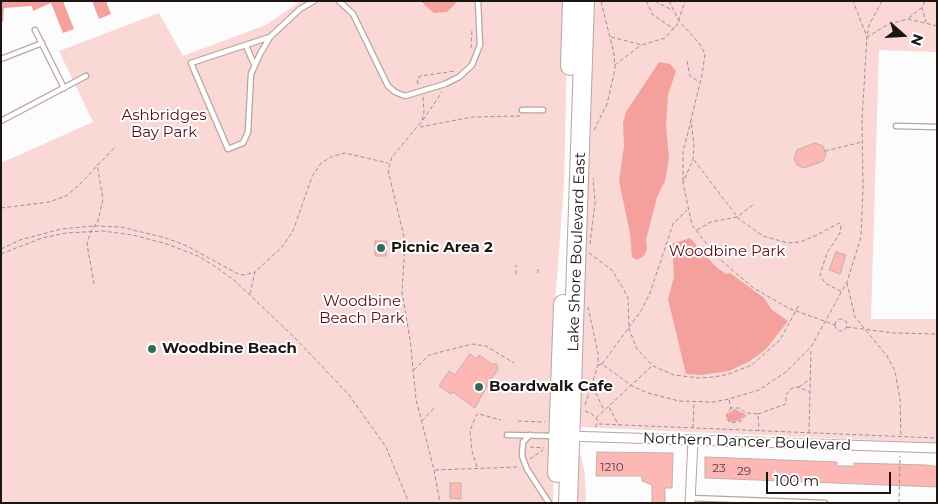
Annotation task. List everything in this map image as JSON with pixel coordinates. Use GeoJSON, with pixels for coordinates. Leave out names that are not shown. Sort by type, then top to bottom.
{"type":"FeatureCollection","features":[{"type":"Feature","properties":{"kind":"highway","name":"Lake Shore Boulevard East"},"geometry":{"type":"LineString","coordinates":[[557,503],[554,439],[572,1]]}},
{"type":"Feature","properties":{"kind":"highway","name":"Lake Shore Boulevard East"},"geometry":{"type":"LineString","coordinates":[[568,503],[554,439],[585,1]]}},
{"type":"Feature","properties":{"kind":"street","name":"Northern Dancer Boulevard"},"geometry":{"type":"LineString","coordinates":[[554,439],[693,440],[937,448]]}},
{"type":"Feature","properties":{"kind":"street"},"geometry":{"type":"LineString","coordinates":[[690,500],[693,440]]}},
{"type":"Feature","properties":{"kind":"lane"},"geometry":{"type":"LineString","coordinates":[[270,37],[191,63],[228,149],[243,143],[248,132],[250,84],[254,64],[270,37],[300,9],[314,1]]}},
{"type":"Feature","properties":{"kind":"lane"},"geometry":{"type":"LineString","coordinates":[[339,1],[353,14],[378,69],[391,90],[399,95],[410,96],[445,84],[467,70],[478,53],[481,36],[478,1]]}},
{"type":"Feature","properties":{"kind":"lane"},"geometry":{"type":"LineString","coordinates":[[35,30],[64,88]]}},
{"type":"Feature","properties":{"kind":"lane"},"geometry":{"type":"LineString","coordinates":[[1,58],[42,43]]}},
{"type":"Feature","properties":{"kind":"lane"},"geometry":{"type":"LineString","coordinates":[[246,46],[254,64]]}},
{"type":"Feature","properties":{"kind":"lane"},"geometry":{"type":"LineString","coordinates":[[1,121],[86,76]]}},
{"type":"Feature","properties":{"kind":"lane"},"geometry":{"type":"LineString","coordinates":[[522,113],[543,110]]}},
{"type":"Feature","properties":{"kind":"lane"},"geometry":{"type":"LineString","coordinates":[[896,126],[937,127]]}},
{"type":"Feature","properties":{"kind":"lane"},"geometry":{"type":"LineString","coordinates":[[507,435],[530,435],[554,439]]}},
{"type":"Feature","properties":{"kind":"lane"},"geometry":{"type":"LineString","coordinates":[[530,435],[523,442],[522,456],[527,469],[549,503]]}},
{"type":"Feature","properties":{"kind":"lane"},"geometry":{"type":"LineString","coordinates":[[690,500],[825,503]]}},
{"type":"Feature","properties":{"kind":"path"},"geometry":{"type":"LineString","coordinates":[[593,134],[612,89],[614,65],[610,37],[601,1]]}},
{"type":"Feature","properties":{"kind":"path"},"geometry":{"type":"LineString","coordinates":[[646,1],[653,15],[674,29]]}},
{"type":"Feature","properties":{"kind":"path"},"geometry":{"type":"LineString","coordinates":[[655,1],[672,10]]}},
{"type":"Feature","properties":{"kind":"path"},"geometry":{"type":"LineString","coordinates":[[670,1],[678,22],[703,48],[705,60],[684,146],[683,184],[687,209],[696,230],[709,249],[730,270],[766,297],[796,312],[835,325],[841,331],[847,327],[894,333],[937,334]]}},
{"type":"Feature","properties":{"kind":"path"},"geometry":{"type":"LineString","coordinates":[[614,65],[642,45],[665,38],[678,22],[685,1]]}},
{"type":"Feature","properties":{"kind":"path"},"geometry":{"type":"LineString","coordinates":[[853,1],[867,37]]}},
{"type":"Feature","properties":{"kind":"path"},"geometry":{"type":"LineString","coordinates":[[602,364],[632,386],[664,398],[694,402],[729,400],[758,390],[774,381],[799,361],[811,347],[827,322],[847,282],[861,237],[867,37],[869,25],[882,1]]}},
{"type":"Feature","properties":{"kind":"path"},"geometry":{"type":"LineString","coordinates":[[924,1],[922,8],[926,23]]}},
{"type":"Feature","properties":{"kind":"path"},"geometry":{"type":"LineString","coordinates":[[867,37],[889,24],[908,19],[922,8]]}},
{"type":"Feature","properties":{"kind":"path"},"geometry":{"type":"LineString","coordinates":[[908,19],[937,26]]}},
{"type":"Feature","properties":{"kind":"path"},"geometry":{"type":"LineString","coordinates":[[471,52],[472,28]]}},
{"type":"Feature","properties":{"kind":"path"},"geometry":{"type":"LineString","coordinates":[[610,37],[642,45]]}},
{"type":"Feature","properties":{"kind":"path"},"geometry":{"type":"LineString","coordinates":[[687,61],[690,76],[700,83]]}},
{"type":"Feature","properties":{"kind":"path"},"geometry":{"type":"LineString","coordinates":[[419,87],[417,80],[420,76],[449,74],[456,71]]}},
{"type":"Feature","properties":{"kind":"path"},"geometry":{"type":"LineString","coordinates":[[440,503],[413,371],[402,292],[405,240],[390,181],[389,163],[392,157],[419,127],[445,84]]}},
{"type":"Feature","properties":{"kind":"path"},"geometry":{"type":"LineString","coordinates":[[422,121],[424,112],[423,98]]}},
{"type":"Feature","properties":{"kind":"path"},"geometry":{"type":"LineString","coordinates":[[419,127],[472,117],[522,113]]}},
{"type":"Feature","properties":{"kind":"path"},"geometry":{"type":"LineString","coordinates":[[683,184],[693,159],[694,146],[691,120]]}},
{"type":"Feature","properties":{"kind":"path"},"geometry":{"type":"LineString","coordinates":[[825,151],[863,142]]}},
{"type":"Feature","properties":{"kind":"path"},"geometry":{"type":"LineString","coordinates":[[1,208],[49,202],[66,196],[116,146]]}},
{"type":"Feature","properties":{"kind":"path"},"geometry":{"type":"LineString","coordinates":[[1,249],[43,233],[94,226],[121,227],[166,238],[205,255],[238,274],[244,275],[255,272],[282,247],[293,231],[312,177],[321,163],[333,156],[345,153],[389,163]]}},
{"type":"Feature","properties":{"kind":"path"},"geometry":{"type":"LineString","coordinates":[[693,159],[737,216],[754,231],[788,242],[807,240],[838,222],[841,225],[840,233],[824,257],[820,275],[825,282],[842,292]]}},
{"type":"Feature","properties":{"kind":"path"},"geometry":{"type":"LineString","coordinates":[[94,284],[87,244],[91,231],[98,221],[103,199],[97,164]]}},
{"type":"Feature","properties":{"kind":"path"},"geometry":{"type":"LineString","coordinates":[[590,244],[595,203],[592,175]]}},
{"type":"Feature","properties":{"kind":"path"},"geometry":{"type":"LineString","coordinates":[[696,230],[711,222],[737,216],[754,204]]}},
{"type":"Feature","properties":{"kind":"path"},"geometry":{"type":"LineString","coordinates":[[598,365],[602,364],[629,329],[650,293],[674,224],[687,209]]}},
{"type":"Feature","properties":{"kind":"path"},"geometry":{"type":"LineString","coordinates":[[1,254],[42,238],[91,231],[127,233],[167,244],[198,256],[234,280],[349,395],[386,448],[409,503]]}},
{"type":"Feature","properties":{"kind":"path"},"geometry":{"type":"LineString","coordinates":[[588,260],[589,252],[612,270],[623,288],[628,298],[629,329],[637,349],[653,366],[674,375],[714,377],[729,374],[752,365],[780,340],[799,305]]}},
{"type":"Feature","properties":{"kind":"path"},"geometry":{"type":"LineString","coordinates":[[516,265],[516,274]]}},
{"type":"Feature","properties":{"kind":"path"},"geometry":{"type":"LineString","coordinates":[[538,266],[538,273]]}},
{"type":"Feature","properties":{"kind":"path"},"geometry":{"type":"LineString","coordinates":[[250,295],[255,272]]}},
{"type":"Feature","properties":{"kind":"path"},"geometry":{"type":"LineString","coordinates":[[234,280],[238,274]]}},
{"type":"Feature","properties":{"kind":"path"},"geometry":{"type":"LineString","coordinates":[[847,282],[854,315],[887,356],[895,371],[900,399],[900,442]]}},
{"type":"Feature","properties":{"kind":"path"},"geometry":{"type":"LineString","coordinates":[[583,416],[598,365],[598,353],[588,302]]}},
{"type":"Feature","properties":{"kind":"path"},"geometry":{"type":"LineString","coordinates":[[835,325],[838,319],[843,318],[847,321],[847,327]]}},
{"type":"Feature","properties":{"kind":"path"},"geometry":{"type":"LineString","coordinates":[[413,371],[429,355],[472,344],[486,346],[514,363]]}},
{"type":"Feature","properties":{"kind":"path"},"geometry":{"type":"LineString","coordinates":[[808,433],[811,347]]}},
{"type":"Feature","properties":{"kind":"path"},"geometry":{"type":"LineString","coordinates":[[596,418],[653,366]]}},
{"type":"Feature","properties":{"kind":"path"},"geometry":{"type":"LineString","coordinates":[[731,408],[738,408],[746,413],[758,414],[786,404],[787,393],[792,388],[799,387],[810,379]]}},
{"type":"Feature","properties":{"kind":"path"},"geometry":{"type":"LineString","coordinates":[[592,386],[604,410]]}},
{"type":"Feature","properties":{"kind":"path"},"geometry":{"type":"LineString","coordinates":[[799,387],[810,393]]}},
{"type":"Feature","properties":{"kind":"path"},"geometry":{"type":"LineString","coordinates":[[729,400],[731,408],[726,416],[730,423],[741,421],[746,413]]}},
{"type":"Feature","properties":{"kind":"path"},"geometry":{"type":"LineString","coordinates":[[693,428],[694,402]]}},
{"type":"Feature","properties":{"kind":"path"},"geometry":{"type":"LineString","coordinates":[[609,406],[619,426]]}},
{"type":"Feature","properties":{"kind":"path"},"geometry":{"type":"LineString","coordinates":[[422,422],[435,407]]}},
{"type":"Feature","properties":{"kind":"path"},"geometry":{"type":"LineString","coordinates":[[584,410],[596,418],[598,424]]}},
{"type":"Feature","properties":{"kind":"path"},"geometry":{"type":"LineString","coordinates":[[477,468],[472,452],[470,432],[476,415],[479,414],[500,420]]}},
{"type":"Feature","properties":{"kind":"path"},"geometry":{"type":"LineString","coordinates":[[758,414],[759,431]]}},
{"type":"Feature","properties":{"kind":"path"},"geometry":{"type":"LineString","coordinates":[[518,421],[554,439]]}},
{"type":"Feature","properties":{"kind":"path"},"geometry":{"type":"LineString","coordinates":[[598,424],[937,438]]}},
{"type":"Feature","properties":{"kind":"path"},"geometry":{"type":"LineString","coordinates":[[594,430],[598,424]]}},
{"type":"Feature","properties":{"kind":"path"},"geometry":{"type":"LineString","coordinates":[[528,447],[554,439]]}},
{"type":"Feature","properties":{"kind":"path"},"geometry":{"type":"LineString","coordinates":[[530,459],[554,439]]}},
{"type":"Feature","properties":{"kind":"path"},"geometry":{"type":"LineString","coordinates":[[898,503],[900,450]]}},
{"type":"Feature","properties":{"kind":"path"},"geometry":{"type":"LineString","coordinates":[[434,470],[520,467]]}},
{"type":"Feature","properties":{"kind":"green space","name":"Woodbine Beach Park"},"geometry":{"type":"Polygon","coordinates":[[[301,1],[420,1],[422,5],[458,1],[568,1],[564,184],[553,330],[557,341],[553,503],[1,503],[1,163],[93,122],[59,51],[159,13],[183,56],[266,25],[301,1]]]}},
{"type":"Feature","properties":{"kind":"green space","name":"Woodbine Park"},"geometry":{"type":"Polygon","coordinates":[[[592,1],[937,1],[937,52],[879,50],[871,319],[937,319],[937,443],[578,427],[592,1]]]}},
{"type":"Feature","properties":{"kind":"green space"},"geometry":{"type":"Polygon","coordinates":[[[581,456],[585,475],[586,498],[585,503],[575,503],[577,457],[581,456]]]}},
{"type":"Feature","properties":{"kind":"shaded area"},"geometry":{"type":"Polygon","coordinates":[[[1,1],[63,1],[74,29],[63,33],[51,3],[33,11],[32,6],[4,8],[3,22],[1,22],[1,1]]]}},
{"type":"Feature","properties":{"kind":"shaded area"},"geometry":{"type":"Polygon","coordinates":[[[92,1],[106,1],[111,14],[99,19],[92,1]]]}},
{"type":"Feature","properties":{"kind":"shaded area"},"geometry":{"type":"Polygon","coordinates":[[[420,1],[458,1],[447,12],[434,13],[420,1]]]}},
{"type":"Feature","properties":{"kind":"shaded area"},"geometry":{"type":"Polygon","coordinates":[[[659,62],[670,64],[676,71],[668,95],[666,125],[669,158],[665,181],[657,197],[646,240],[647,249],[644,256],[637,260],[632,257],[630,233],[619,181],[624,146],[623,123],[626,112],[659,62]]]}},
{"type":"Feature","properties":{"kind":"shaded area"},"geometry":{"type":"Polygon","coordinates":[[[690,238],[716,267],[726,274],[730,273],[764,298],[772,310],[788,321],[766,349],[750,361],[729,371],[701,375],[686,374],[668,299],[674,277],[672,244],[690,238]]]}},
{"type":"Feature","properties":{"kind":"shaded area"},"geometry":{"type":"Polygon","coordinates":[[[735,409],[745,414],[740,420],[733,422],[727,420],[727,414],[735,409]]]}},
{"type":"Feature","properties":{"kind":"building"},"geometry":{"type":"Polygon","coordinates":[[[815,143],[823,146],[826,154],[823,161],[804,168],[797,165],[794,158],[797,150],[815,143]]]}},
{"type":"Feature","properties":{"kind":"building","name":"Picnic Area 2"},"geometry":{"type":"Polygon","coordinates":[[[375,241],[387,241],[386,256],[375,256],[375,241]]]}},
{"type":"Feature","properties":{"kind":"building"},"geometry":{"type":"Polygon","coordinates":[[[836,252],[846,255],[840,274],[829,270],[836,252]]]}},
{"type":"Feature","properties":{"kind":"building"},"geometry":{"type":"Polygon","coordinates":[[[470,354],[476,359],[479,355],[492,364],[497,364],[498,370],[490,380],[502,390],[487,386],[475,408],[453,392],[451,394],[439,386],[449,371],[455,375],[470,354]]]}},
{"type":"Feature","properties":{"kind":"building"},"geometry":{"type":"Polygon","coordinates":[[[597,452],[673,453],[672,488],[665,488],[665,503],[652,503],[652,485],[642,481],[642,476],[596,476],[597,452]]]}},
{"type":"Feature","properties":{"kind":"building"},"geometry":{"type":"Polygon","coordinates":[[[705,457],[837,462],[837,466],[854,466],[854,463],[935,466],[937,469],[937,487],[705,478],[705,457]]]}},
{"type":"Feature","properties":{"kind":"building"},"geometry":{"type":"Polygon","coordinates":[[[450,483],[461,483],[461,499],[450,498],[450,483]]]}},
{"type":"Feature","properties":{"kind":"place","name":"Picnic Area 2"},"geometry":{"type":"Point","coordinates":[381,248]}},
{"type":"Feature","properties":{"kind":"place","name":"Woodbine Beach"},"geometry":{"type":"Point","coordinates":[152,349]}},
{"type":"Feature","properties":{"kind":"place","name":"Boardwalk Cafe"},"geometry":{"type":"Point","coordinates":[479,387]}},
{"type":"Feature","properties":{"kind":"park label","name":"Ashbridges Bay Park"},"geometry":{"type":"Point","coordinates":[164,124]}}]}
